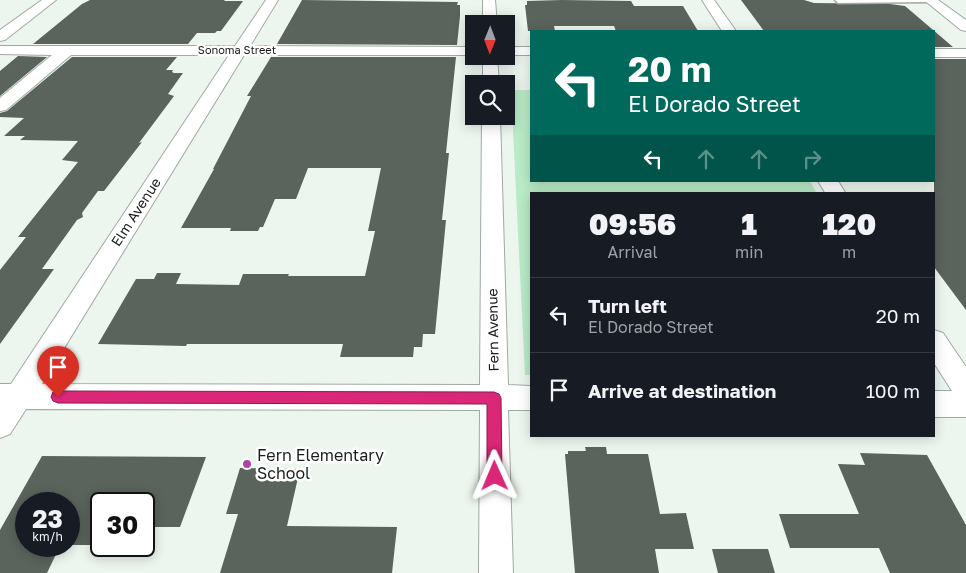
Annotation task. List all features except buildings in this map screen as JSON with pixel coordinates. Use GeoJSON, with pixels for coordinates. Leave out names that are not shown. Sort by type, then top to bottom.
{"type":"FeatureCollection","features":[{"type":"Feature","properties":{"kind":"street"},"geometry":{"type":"LineString","coordinates":[[0,37],[50,0]]}},
{"type":"Feature","properties":{"kind":"street","name":"Elm Avenue"},"geometry":{"type":"LineString","coordinates":[[0,425],[9,397],[272,0]]}},
{"type":"Feature","properties":{"kind":"street"},"geometry":{"type":"LineString","coordinates":[[489,0],[490,15]]}},
{"type":"Feature","properties":{"kind":"street"},"geometry":{"type":"LineString","coordinates":[[708,0],[728,30]]}},
{"type":"Feature","properties":{"kind":"street"},"geometry":{"type":"LineString","coordinates":[[930,0],[966,27]]}},
{"type":"Feature","properties":{"kind":"street","name":"Sonoma Street"},"geometry":{"type":"LineString","coordinates":[[0,50],[465,51]]}},
{"type":"Feature","properties":{"kind":"street"},"geometry":{"type":"LineString","coordinates":[[0,106],[68,50]]}},
{"type":"Feature","properties":{"kind":"street"},"geometry":{"type":"LineString","coordinates":[[515,51],[530,51]]}},
{"type":"Feature","properties":{"kind":"street"},"geometry":{"type":"LineString","coordinates":[[935,53],[966,53]]}},
{"type":"Feature","properties":{"kind":"street","name":"Fern Avenue"},"geometry":{"type":"LineString","coordinates":[[491,125],[496,573]]}},
{"type":"Feature","properties":{"kind":"street"},"geometry":{"type":"LineString","coordinates":[[935,343],[966,390]]}},
{"type":"Feature","properties":{"kind":"street"},"geometry":{"type":"LineString","coordinates":[[9,397],[530,398]]}},
{"type":"Feature","properties":{"kind":"street"},"geometry":{"type":"LineString","coordinates":[[935,404],[966,404]]}},
{"type":"Feature","properties":{"kind":"lane"},"geometry":{"type":"LineString","coordinates":[[838,1],[930,0]]}},
{"type":"Feature","properties":{"kind":"green space"},"geometry":{"type":"Polygon","coordinates":[[[515,90],[530,90],[530,182],[811,182],[816,192],[530,192],[530,375],[525,375],[513,125],[515,125],[515,90]]]}},
{"type":"Feature","properties":{"kind":"place","name":"Fern Elementary School"},"geometry":{"type":"Point","coordinates":[247,464]}},
{"type":"Feature","properties":{"kind":"route"},"geometry":{"type":"LineString","coordinates":[[58,397],[494,398],[495,476]]}}]}
